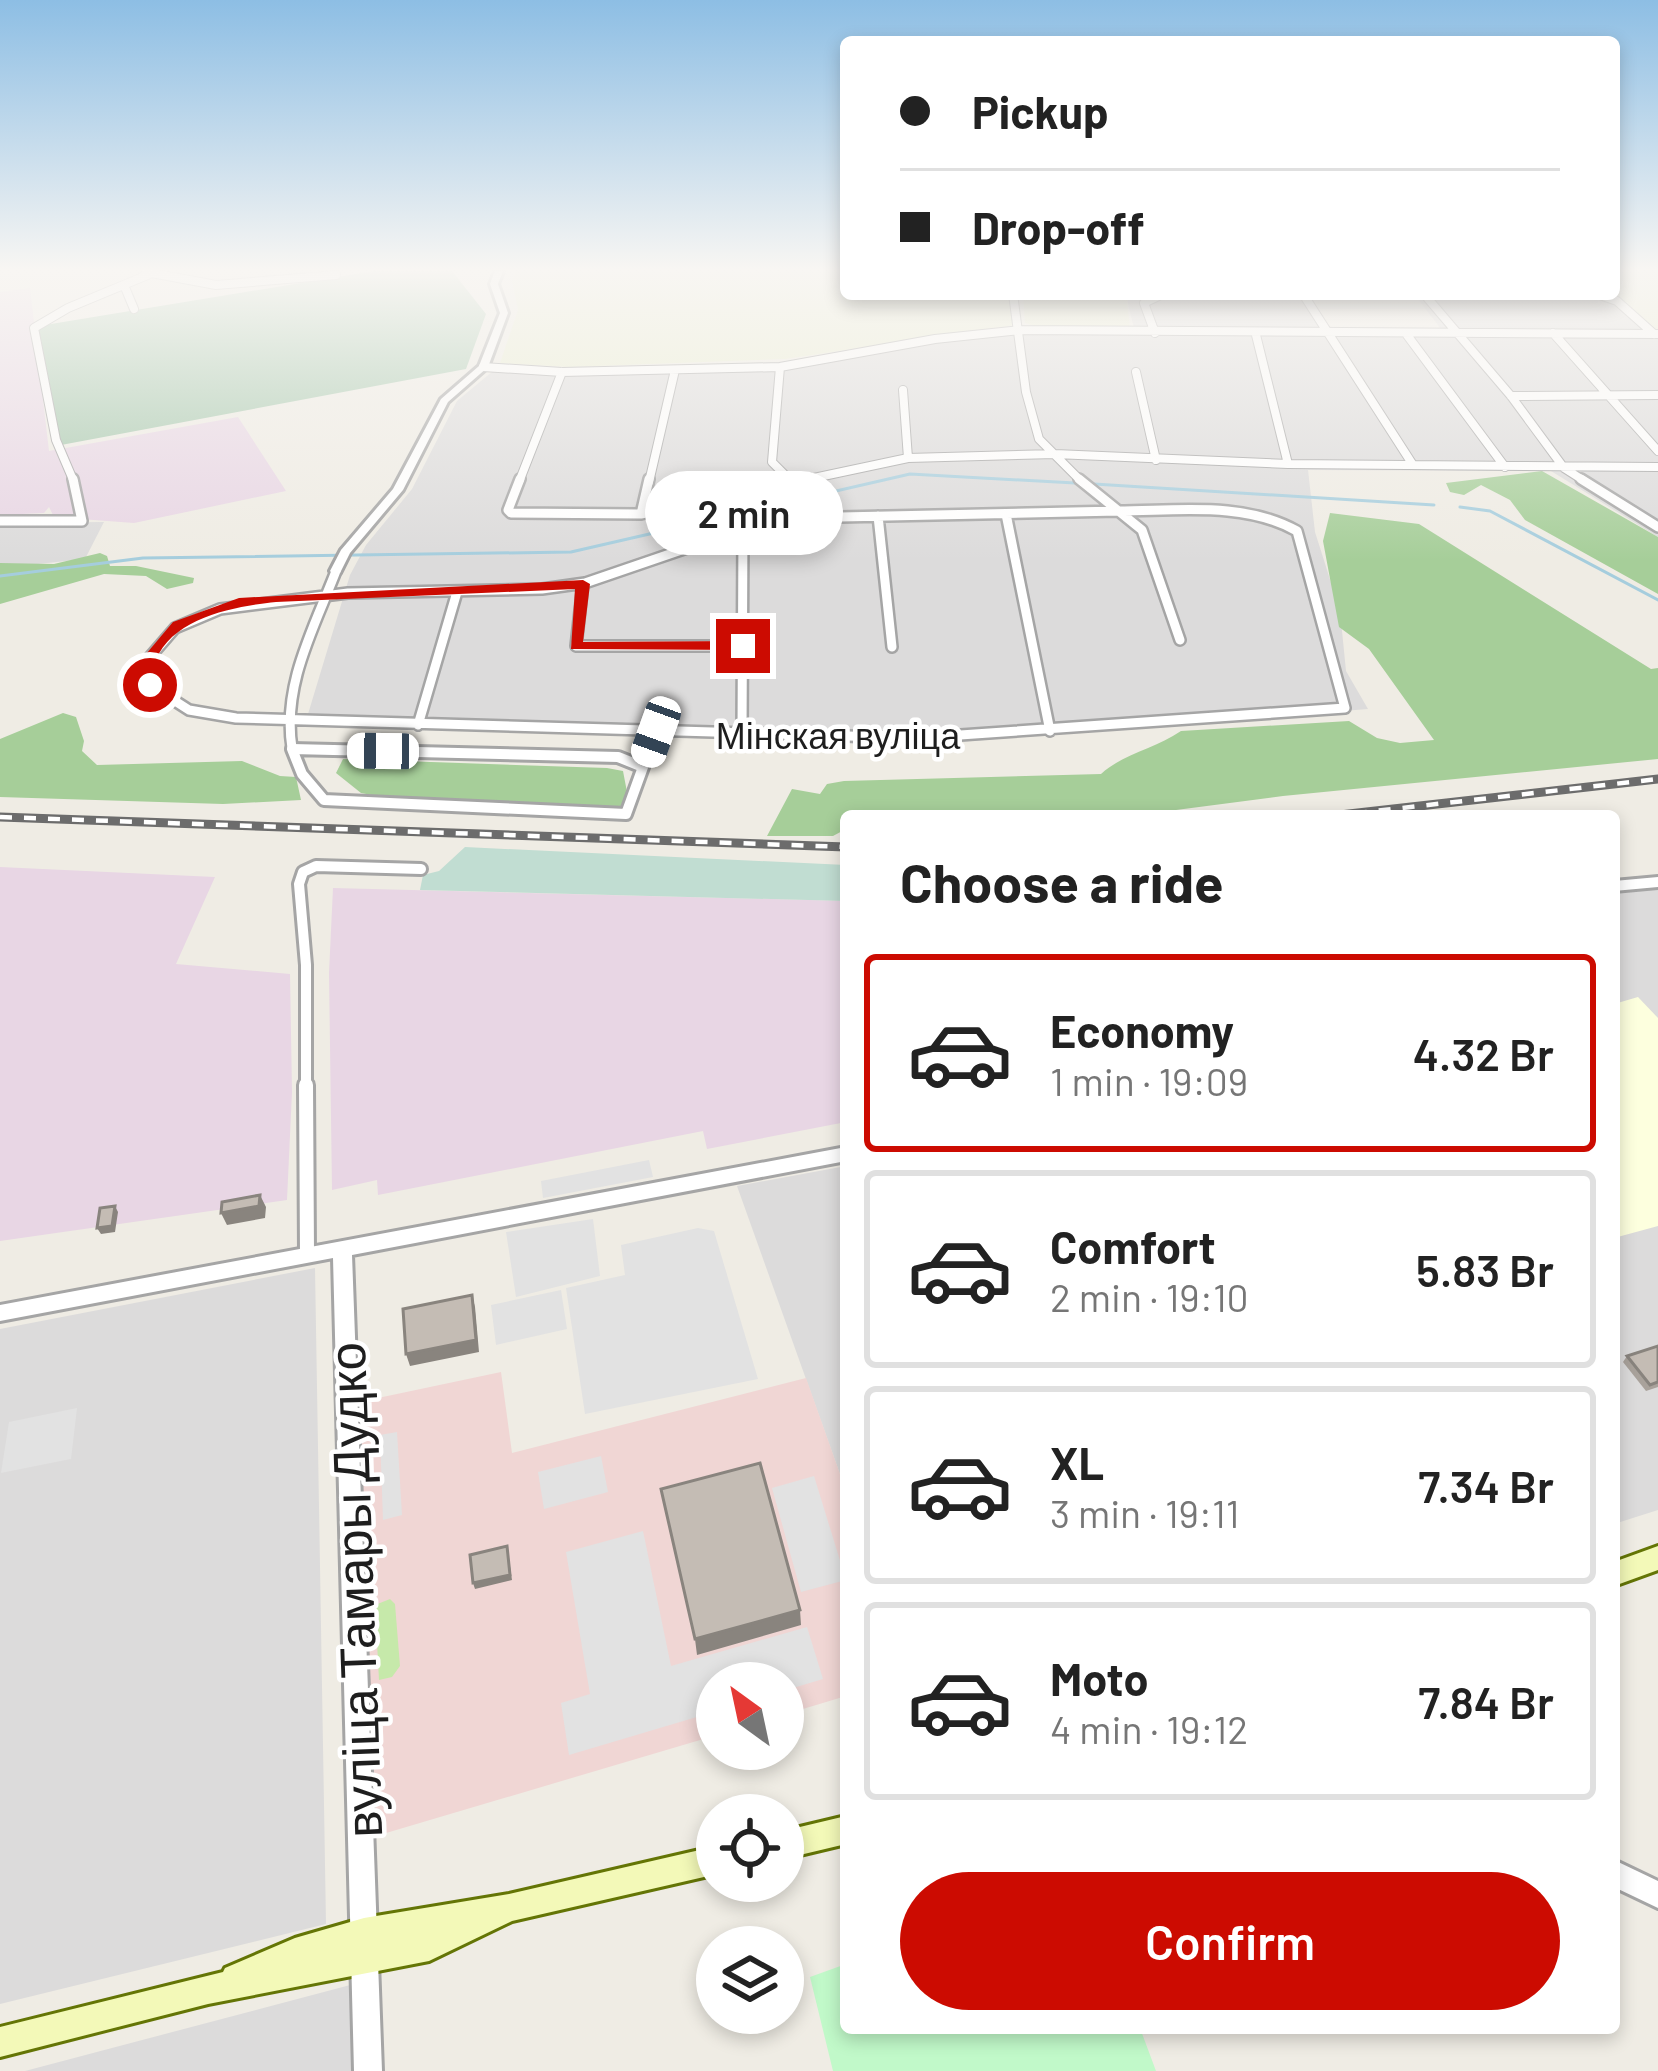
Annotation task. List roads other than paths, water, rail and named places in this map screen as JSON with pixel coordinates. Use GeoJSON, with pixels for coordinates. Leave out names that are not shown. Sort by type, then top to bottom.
{"type":"FeatureCollection","features":[{"type":"Feature","properties":{"kind":"main road"},"geometry":{"type":"LineString","coordinates":[[1620,1572],[1658,1558]]}},
{"type":"Feature","properties":{"kind":"main road"},"geometry":{"type":"LineString","coordinates":[[804,1840],[840,1831]]}},
{"type":"Feature","properties":{"kind":"main road"},"geometry":{"type":"LineString","coordinates":[[208,1989],[295,1952],[364,1932],[509,1908],[696,1865]]}},
{"type":"Feature","properties":{"kind":"main road"},"geometry":{"type":"LineString","coordinates":[[0,2042],[208,1989],[429,1948],[509,1908]]}},
{"type":"Feature","properties":{"kind":"street"},"geometry":{"type":"LineString","coordinates":[[0,521],[82,521],[71,467],[56,440],[42,368]]}},
{"type":"Feature","properties":{"kind":"street"},"geometry":{"type":"LineString","coordinates":[[482,368],[444,401],[398,490],[345,552],[285,718],[289,749],[309,786],[324,800],[626,814],[656,732]]}},
{"type":"Feature","properties":{"kind":"street"},"geometry":{"type":"LineString","coordinates":[[493,368],[562,372],[757,368]]}},
{"type":"Feature","properties":{"kind":"street"},"geometry":{"type":"LineString","coordinates":[[779,368],[772,462],[789,479]]}},
{"type":"Feature","properties":{"kind":"street"},"geometry":{"type":"LineString","coordinates":[[1024,368],[1039,439],[1142,530],[1180,640]]}},
{"type":"Feature","properties":{"kind":"street"},"geometry":{"type":"LineString","coordinates":[[1264,368],[1288,464]]}},
{"type":"Feature","properties":{"kind":"street"},"geometry":{"type":"LineString","coordinates":[[1350,368],[1413,465]]}},
{"type":"Feature","properties":{"kind":"street"},"geometry":{"type":"LineString","coordinates":[[1431,368],[1505,466]]}},
{"type":"Feature","properties":{"kind":"street"},"geometry":{"type":"LineString","coordinates":[[1487,368],[1564,468],[1658,526]]}},
{"type":"Feature","properties":{"kind":"street"},"geometry":{"type":"LineString","coordinates":[[1585,368],[1658,451]]}},
{"type":"Feature","properties":{"kind":"street"},"geometry":{"type":"LineString","coordinates":[[641,514],[675,370]]}},
{"type":"Feature","properties":{"kind":"street"},"geometry":{"type":"LineString","coordinates":[[562,372],[508,509],[519,515],[641,514],[789,479],[908,458],[1055,454],[1288,464],[1658,467]]}},
{"type":"Feature","properties":{"kind":"street"},"geometry":{"type":"LineString","coordinates":[[1136,373],[1156,460]]}},
{"type":"Feature","properties":{"kind":"street"},"geometry":{"type":"LineString","coordinates":[[903,390],[908,458]]}},
{"type":"Feature","properties":{"kind":"street"},"geometry":{"type":"LineString","coordinates":[[1511,396],[1658,395]]}},
{"type":"Feature","properties":{"kind":"street"},"geometry":{"type":"LineString","coordinates":[[327,597],[583,584],[743,527],[794,518],[1118,511]]}},
{"type":"Feature","properties":{"kind":"street","name":"Мінская вуліца"},"geometry":{"type":"LineString","coordinates":[[327,597],[239,602],[178,625],[148,660],[150,685],[167,703],[193,714],[916,738],[1345,708],[1314,578],[1297,531],[1252,515],[1118,511]]}},
{"type":"Feature","properties":{"kind":"street"},"geometry":{"type":"LineString","coordinates":[[1006,514],[1050,731]]}},
{"type":"Feature","properties":{"kind":"street"},"geometry":{"type":"LineString","coordinates":[[878,516],[892,647]]}},
{"type":"Feature","properties":{"kind":"street"},"geometry":{"type":"LineString","coordinates":[[742,733],[743,527]]}},
{"type":"Feature","properties":{"kind":"street"},"geometry":{"type":"LineString","coordinates":[[583,584],[576,646],[743,646]]}},
{"type":"Feature","properties":{"kind":"street"},"geometry":{"type":"LineString","coordinates":[[418,725],[457,592]]}},
{"type":"Feature","properties":{"kind":"street"},"geometry":{"type":"LineString","coordinates":[[289,749],[618,757],[643,767]]}},
{"type":"Feature","properties":{"kind":"street"},"geometry":{"type":"LineString","coordinates":[[307,1253],[306,965],[299,884],[303,872],[316,866],[421,869]]}},
{"type":"Feature","properties":{"kind":"street"},"geometry":{"type":"LineString","coordinates":[[1620,885],[1658,882]]}},
{"type":"Feature","properties":{"kind":"street"},"geometry":{"type":"LineString","coordinates":[[0,1313],[840,1155]]}},
{"type":"Feature","properties":{"kind":"street","name":"вуліца Тамары Дудко"},"geometry":{"type":"LineString","coordinates":[[342,1248],[368,2071]]}},
{"type":"Feature","properties":{"kind":"street"},"geometry":{"type":"LineString","coordinates":[[1620,1876],[1658,1894]]}},
{"type":"Feature","properties":{"kind":"waterway"},"geometry":{"type":"LineString","coordinates":[[0,576],[143,558],[571,552],[910,474],[1075,483]]}},
{"type":"Feature","properties":{"kind":"waterway"},"geometry":{"type":"LineString","coordinates":[[1094,484],[1434,505]]}},
{"type":"Feature","properties":{"kind":"waterway"},"geometry":{"type":"LineString","coordinates":[[1460,507],[1490,511],[1658,600]]}},
{"type":"Feature","properties":{"kind":"railway"},"geometry":{"type":"LineString","coordinates":[[1384,810],[1658,779]]}},
{"type":"Feature","properties":{"kind":"railway"},"geometry":{"type":"LineString","coordinates":[[0,817],[840,847]]}}]}
